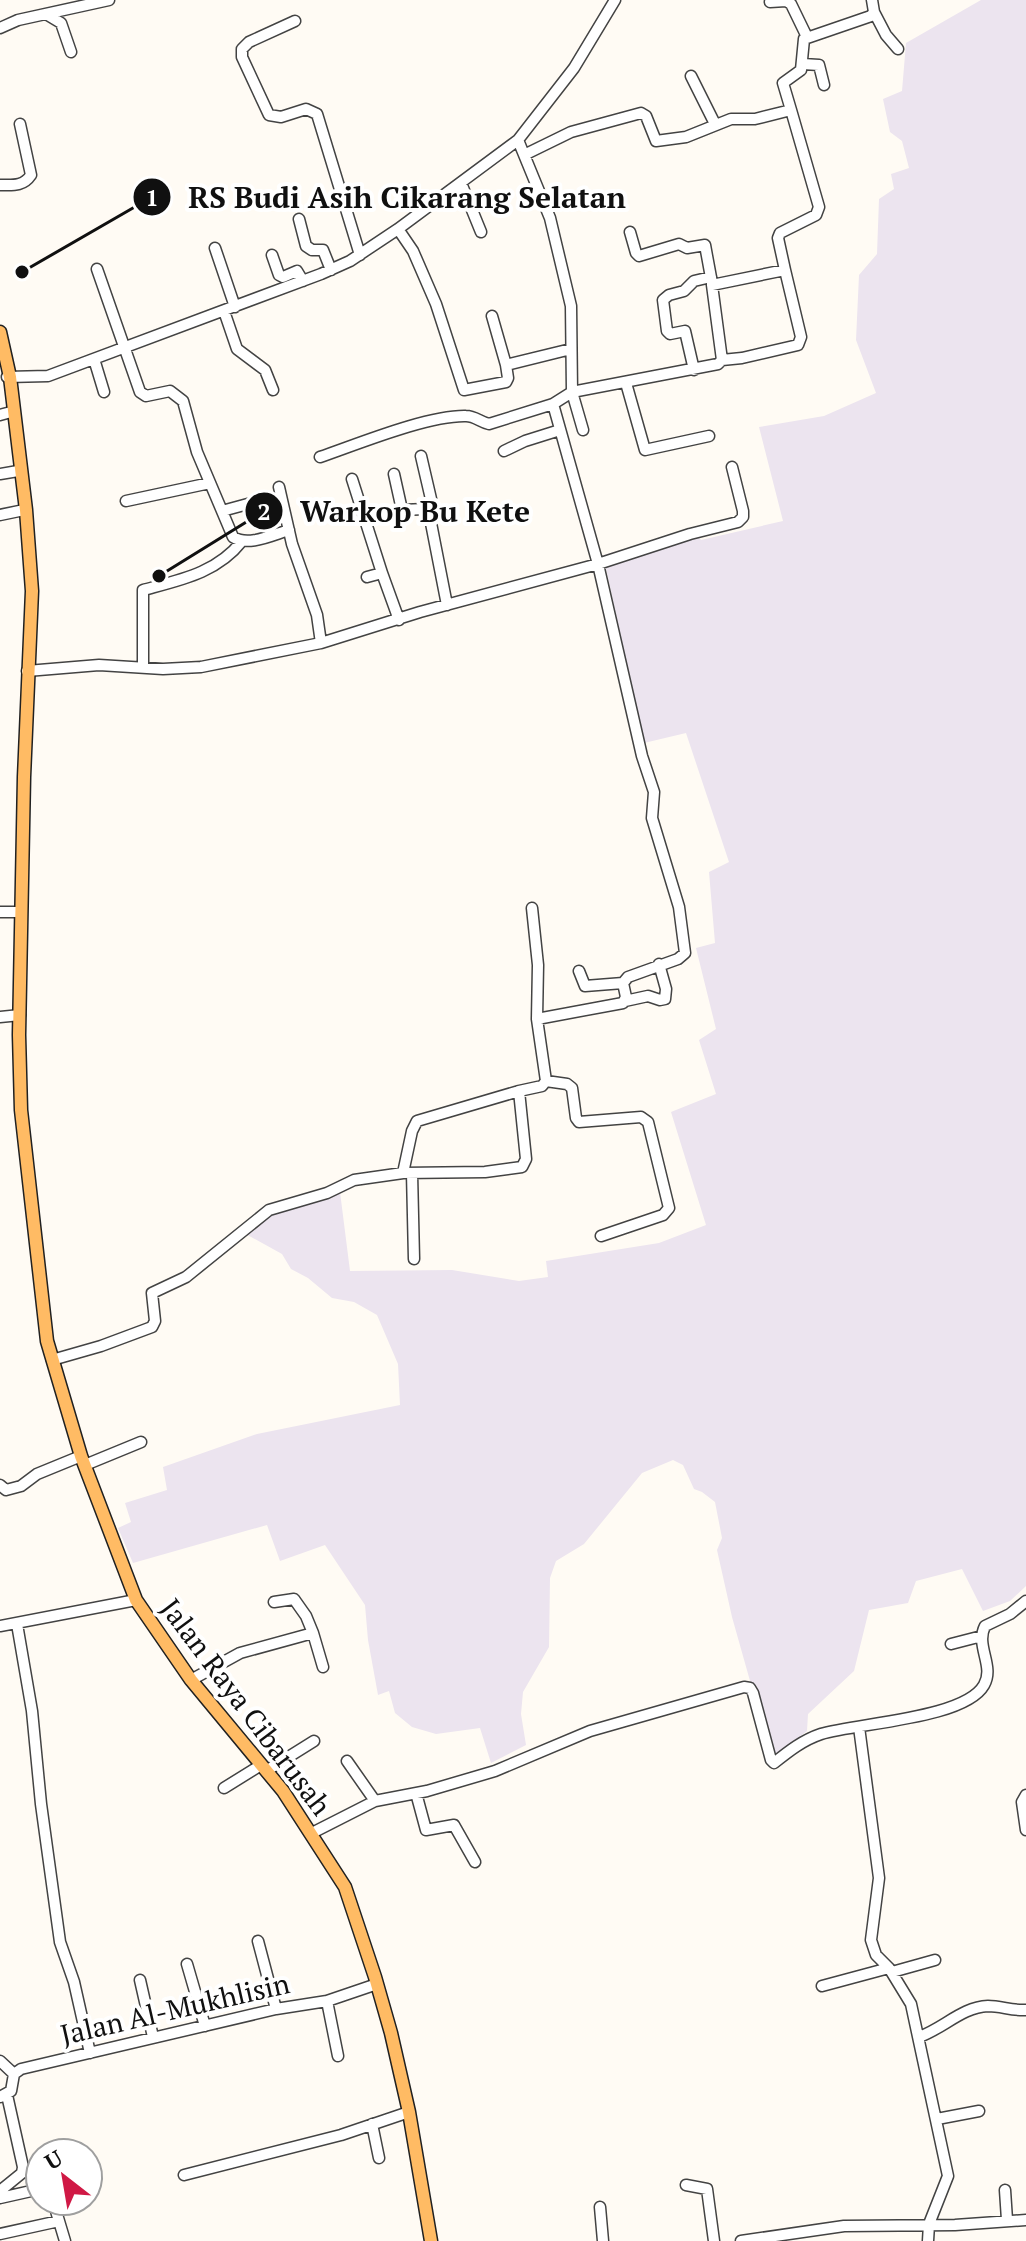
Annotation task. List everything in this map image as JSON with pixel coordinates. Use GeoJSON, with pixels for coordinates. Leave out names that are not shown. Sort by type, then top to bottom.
{"type":"FeatureCollection","features":[{"type":"Feature","properties":{"kind":"main road","name":"Jalan Raya Cibarusah"},"geometry":{"type":"LineString","coordinates":[[0,332],[9,377],[26,510],[32,591],[20,912],[21,1110],[43,1315],[52,1360],[83,1460],[136,1600],[191,1680],[283,1791],[345,1887],[377,1984],[409,2112],[431,2241]]}},
{"type":"Feature","properties":{"kind":"main road","name":"Jalan Raya Cibarusah"},"geometry":{"type":"LineString","coordinates":[[0,345],[9,377],[6,414],[24,510],[29,592],[28,670]]}},
{"type":"Feature","properties":{"kind":"street"},"geometry":{"type":"LineString","coordinates":[[0,28],[18,20],[109,0]]}},
{"type":"Feature","properties":{"kind":"street"},"geometry":{"type":"LineString","coordinates":[[9,377],[44,377],[303,281],[360,255],[518,140],[574,68],[615,0]]}},
{"type":"Feature","properties":{"kind":"street"},"geometry":{"type":"LineString","coordinates":[[872,0],[874,12],[886,35],[898,49]]}},
{"type":"Feature","properties":{"kind":"street"},"geometry":{"type":"LineString","coordinates":[[770,2],[786,1],[791,4],[807,37]]}},
{"type":"Feature","properties":{"kind":"street"},"geometry":{"type":"LineString","coordinates":[[320,457],[453,417],[472,417],[489,424],[553,404],[572,392],[694,370],[718,364],[722,360],[798,345],[801,337],[778,238],[780,233],[816,215],[819,207],[783,83],[799,73],[803,64],[802,44],[807,37],[871,16],[874,12]]}},
{"type":"Feature","properties":{"kind":"street"},"geometry":{"type":"LineString","coordinates":[[46,14],[61,23],[71,52]]}},
{"type":"Feature","properties":{"kind":"street"},"geometry":{"type":"LineString","coordinates":[[295,21],[249,42],[242,49],[242,57],[269,115],[281,117],[306,109],[317,114],[360,255]]}},
{"type":"Feature","properties":{"kind":"street"},"geometry":{"type":"LineString","coordinates":[[803,64],[819,65],[824,85]]}},
{"type":"Feature","properties":{"kind":"street"},"geometry":{"type":"LineString","coordinates":[[691,76],[715,124]]}},
{"type":"Feature","properties":{"kind":"street"},"geometry":{"type":"LineString","coordinates":[[526,154],[571,132],[641,113],[646,116],[656,141],[686,137],[731,119],[755,119],[791,110]]}},
{"type":"Feature","properties":{"kind":"street"},"geometry":{"type":"LineString","coordinates":[[0,185],[16,186],[31,175],[20,124]]}},
{"type":"Feature","properties":{"kind":"street"},"geometry":{"type":"LineString","coordinates":[[518,140],[550,218],[571,306],[572,392],[583,430]]}},
{"type":"Feature","properties":{"kind":"street"},"geometry":{"type":"LineString","coordinates":[[461,183],[481,232]]}},
{"type":"Feature","properties":{"kind":"street"},"geometry":{"type":"LineString","coordinates":[[299,219],[306,246],[323,250],[331,270]]}},
{"type":"Feature","properties":{"kind":"street"},"geometry":{"type":"LineString","coordinates":[[398,229],[413,251],[436,304],[464,390],[506,382],[508,378],[492,316]]}},
{"type":"Feature","properties":{"kind":"street"},"geometry":{"type":"LineString","coordinates":[[630,232],[639,256],[679,244],[687,248],[704,244],[722,360]]}},
{"type":"Feature","properties":{"kind":"street"},"geometry":{"type":"LineString","coordinates":[[215,248],[237,349],[265,370],[273,390]]}},
{"type":"Feature","properties":{"kind":"street"},"geometry":{"type":"LineString","coordinates":[[272,255],[281,276],[297,271],[303,281]]}},
{"type":"Feature","properties":{"kind":"street"},"geometry":{"type":"LineString","coordinates":[[97,269],[142,395],[170,391],[183,401],[197,452],[229,532],[242,541]]}},
{"type":"Feature","properties":{"kind":"street"},"geometry":{"type":"LineString","coordinates":[[694,370],[685,331],[671,334],[667,331],[663,300],[684,291],[694,281],[785,270]]}},
{"type":"Feature","properties":{"kind":"street"},"geometry":{"type":"LineString","coordinates":[[506,365],[571,349]]}},
{"type":"Feature","properties":{"kind":"street"},"geometry":{"type":"LineString","coordinates":[[94,359],[104,392]]}},
{"type":"Feature","properties":{"kind":"street"},"geometry":{"type":"LineString","coordinates":[[626,383],[645,450],[709,436]]}},
{"type":"Feature","properties":{"kind":"street"},"geometry":{"type":"LineString","coordinates":[[553,404],[598,564],[642,756],[654,792],[652,818],[685,934],[683,956],[628,977],[623,983],[625,1001]]}},
{"type":"Feature","properties":{"kind":"street"},"geometry":{"type":"LineString","coordinates":[[504,451],[560,430]]}},
{"type":"Feature","properties":{"kind":"street"},"geometry":{"type":"LineString","coordinates":[[394,474],[404,512],[431,506],[421,456]]}},
{"type":"Feature","properties":{"kind":"street"},"geometry":{"type":"LineString","coordinates":[[28,670],[99,665],[201,667],[321,643],[598,564],[690,534],[739,522],[743,511],[732,467]]}},
{"type":"Feature","properties":{"kind":"street"},"geometry":{"type":"LineString","coordinates":[[0,474],[18,471]]}},
{"type":"Feature","properties":{"kind":"street"},"geometry":{"type":"LineString","coordinates":[[352,479],[399,620]]}},
{"type":"Feature","properties":{"kind":"street"},"geometry":{"type":"LineString","coordinates":[[126,501],[210,483]]}},
{"type":"Feature","properties":{"kind":"street"},"geometry":{"type":"LineString","coordinates":[[279,487],[289,530],[317,615],[321,643]]}},
{"type":"Feature","properties":{"kind":"street"},"geometry":{"type":"LineString","coordinates":[[222,511],[259,503],[271,535]]}},
{"type":"Feature","properties":{"kind":"street"},"geometry":{"type":"LineString","coordinates":[[425,509],[430,518],[447,605]]}},
{"type":"Feature","properties":{"kind":"street"},"geometry":{"type":"LineString","coordinates":[[0,515],[24,510]]}},
{"type":"Feature","properties":{"kind":"street"},"geometry":{"type":"LineString","coordinates":[[143,668],[143,590],[183,580],[210,568],[230,557],[242,541],[289,530]]}},
{"type":"Feature","properties":{"kind":"street"},"geometry":{"type":"LineString","coordinates":[[367,577],[382,573]]}},
{"type":"Feature","properties":{"kind":"street"},"geometry":{"type":"LineString","coordinates":[[414,1259],[408,1173],[413,1127],[417,1121],[542,1086],[546,1081],[537,1019],[538,965],[532,908]]}},
{"type":"Feature","properties":{"kind":"street"},"geometry":{"type":"LineString","coordinates":[[0,912],[20,912]]}},
{"type":"Feature","properties":{"kind":"street"},"geometry":{"type":"LineString","coordinates":[[537,1019],[619,1005],[648,996],[661,1001],[665,999],[666,989],[659,964]]}},
{"type":"Feature","properties":{"kind":"street"},"geometry":{"type":"LineString","coordinates":[[579,971],[585,986],[623,983]]}},
{"type":"Feature","properties":{"kind":"street"},"geometry":{"type":"LineString","coordinates":[[0,1017],[20,1015]]}},
{"type":"Feature","properties":{"kind":"street"},"geometry":{"type":"LineString","coordinates":[[546,1081],[567,1084],[572,1088],[579,1122],[641,1117],[648,1122],[669,1208],[663,1215],[601,1236]]}},
{"type":"Feature","properties":{"kind":"street"},"geometry":{"type":"LineString","coordinates":[[52,1360],[152,1327],[155,1321],[152,1293],[186,1277],[269,1210],[327,1193],[362,1178],[408,1173],[485,1172],[522,1167],[526,1159],[519,1091]]}},
{"type":"Feature","properties":{"kind":"street"},"geometry":{"type":"LineString","coordinates":[[0,1485],[6,1490],[21,1486],[37,1474],[141,1442]]}},
{"type":"Feature","properties":{"kind":"street"},"geometry":{"type":"LineString","coordinates":[[274,1602],[294,1599],[306,1616],[323,1667]]}},
{"type":"Feature","properties":{"kind":"street"},"geometry":{"type":"LineString","coordinates":[[0,1626],[136,1600]]}},
{"type":"Feature","properties":{"kind":"street"},"geometry":{"type":"LineString","coordinates":[[312,1833],[375,1801],[416,1793],[502,1768],[590,1731],[744,1687],[750,1688],[753,1693],[773,1763],[806,1739],[826,1732],[904,1720],[970,1699],[987,1678],[982,1636],[988,1623],[1010,1614],[1026,1601]]}},
{"type":"Feature","properties":{"kind":"street"},"geometry":{"type":"LineString","coordinates":[[17,1624],[32,1711],[60,1942],[74,1982],[90,2053]]}},
{"type":"Feature","properties":{"kind":"street"},"geometry":{"type":"LineString","coordinates":[[191,1680],[240,1653],[313,1633]]}},
{"type":"Feature","properties":{"kind":"street"},"geometry":{"type":"LineString","coordinates":[[951,1644],[982,1636]]}},
{"type":"Feature","properties":{"kind":"street"},"geometry":{"type":"LineString","coordinates":[[859,1727],[879,1878],[871,1940],[876,1955],[890,1970],[911,2004],[948,2176],[929,2224],[928,2241]]}},
{"type":"Feature","properties":{"kind":"street"},"geometry":{"type":"LineString","coordinates":[[224,1788],[314,1741]]}},
{"type":"Feature","properties":{"kind":"street"},"geometry":{"type":"LineString","coordinates":[[347,1761],[375,1801]]}},
{"type":"Feature","properties":{"kind":"street"},"geometry":{"type":"LineString","coordinates":[[416,1793],[426,1830],[454,1825],[475,1862]]}},
{"type":"Feature","properties":{"kind":"street"},"geometry":{"type":"LineString","coordinates":[[1026,1795],[1022,1802],[1026,1830]]}},
{"type":"Feature","properties":{"kind":"street"},"geometry":{"type":"LineString","coordinates":[[258,1941],[276,2009]]}},
{"type":"Feature","properties":{"kind":"street"},"geometry":{"type":"LineString","coordinates":[[822,1986],[935,1960]]}},
{"type":"Feature","properties":{"kind":"street"},"geometry":{"type":"LineString","coordinates":[[187,1964],[205,2026]]}},
{"type":"Feature","properties":{"kind":"street"},"geometry":{"type":"LineString","coordinates":[[140,1980],[153,2037]]}},
{"type":"Feature","properties":{"kind":"street","name":"Jalan Al-Mukhlisin"},"geometry":{"type":"LineString","coordinates":[[14,2074],[21,2069],[153,2037],[276,2009],[327,2001],[377,1984]]}},
{"type":"Feature","properties":{"kind":"street"},"geometry":{"type":"LineString","coordinates":[[327,2001],[338,2056]]}},
{"type":"Feature","properties":{"kind":"street"},"geometry":{"type":"LineString","coordinates":[[919,2037],[946,2025],[960,2013],[982,2007],[1026,2010]]}},
{"type":"Feature","properties":{"kind":"street"},"geometry":{"type":"LineString","coordinates":[[0,2061],[14,2074],[11,2091],[4,2096],[23,2167],[22,2173],[0,2191]]}},
{"type":"Feature","properties":{"kind":"street"},"geometry":{"type":"LineString","coordinates":[[937,2119],[979,2111]]}},
{"type":"Feature","properties":{"kind":"street"},"geometry":{"type":"LineString","coordinates":[[184,2175],[341,2135],[409,2112]]}},
{"type":"Feature","properties":{"kind":"street"},"geometry":{"type":"LineString","coordinates":[[372,2124],[379,2158]]}},
{"type":"Feature","properties":{"kind":"street"},"geometry":{"type":"LineString","coordinates":[[686,2185],[707,2189],[714,2241]]}},
{"type":"Feature","properties":{"kind":"street"},"geometry":{"type":"LineString","coordinates":[[1005,2190],[1007,2220]]}},
{"type":"Feature","properties":{"kind":"street"},"geometry":{"type":"LineString","coordinates":[[0,2198],[24,2193]]}},
{"type":"Feature","properties":{"kind":"street"},"geometry":{"type":"LineString","coordinates":[[600,2207],[603,2241]]}},
{"type":"Feature","properties":{"kind":"street"},"geometry":{"type":"LineString","coordinates":[[58,2217],[65,2241]]}},
{"type":"Feature","properties":{"kind":"street"},"geometry":{"type":"LineString","coordinates":[[741,2241],[834,2227],[955,2225],[1026,2220]]}},
{"type":"Feature","properties":{"kind":"street"},"geometry":{"type":"LineString","coordinates":[[0,2234],[59,2221]]}},
{"type":"Feature","properties":{"kind":"shaded area"},"geometry":{"type":"Polygon","coordinates":[[[981,0],[1026,0],[1026,1586],[1010,1601],[983,1611],[962,1569],[916,1581],[908,1603],[869,1610],[854,1671],[808,1714],[807,1731],[772,1759],[732,1617],[717,1550],[722,1538],[715,1502],[694,1489],[683,1465],[673,1460],[642,1473],[584,1544],[556,1561],[550,1578],[549,1647],[523,1692],[521,1714],[526,1745],[491,1763],[480,1728],[436,1734],[412,1727],[395,1713],[389,1691],[378,1695],[365,1605],[325,1545],[280,1561],[267,1525],[133,1563],[118,1528],[131,1522],[125,1503],[167,1490],[163,1467],[257,1434],[400,1405],[398,1364],[377,1315],[354,1302],[332,1298],[308,1278],[291,1269],[282,1254],[244,1233],[273,1208],[339,1184],[350,1271],[452,1270],[519,1281],[548,1277],[546,1261],[659,1243],[706,1225],[671,1112],[716,1094],[699,1040],[716,1029],[696,948],[715,943],[709,872],[729,862],[686,733],[644,743],[603,555],[693,530],[701,540],[783,521],[759,427],[824,416],[876,393],[856,340],[859,275],[877,254],[879,199],[894,189],[891,174],[909,168],[902,141],[890,132],[883,99],[902,91],[906,43],[981,0]]]}},
{"type":"Feature","properties":{"kind":"place","name":"RS Budi Asih Cikarang Selatan"},"geometry":{"type":"Point","coordinates":[22,272]}},
{"type":"Feature","properties":{"kind":"place","name":"Warkop Bu Kete"},"geometry":{"type":"Point","coordinates":[159,576]}}]}
